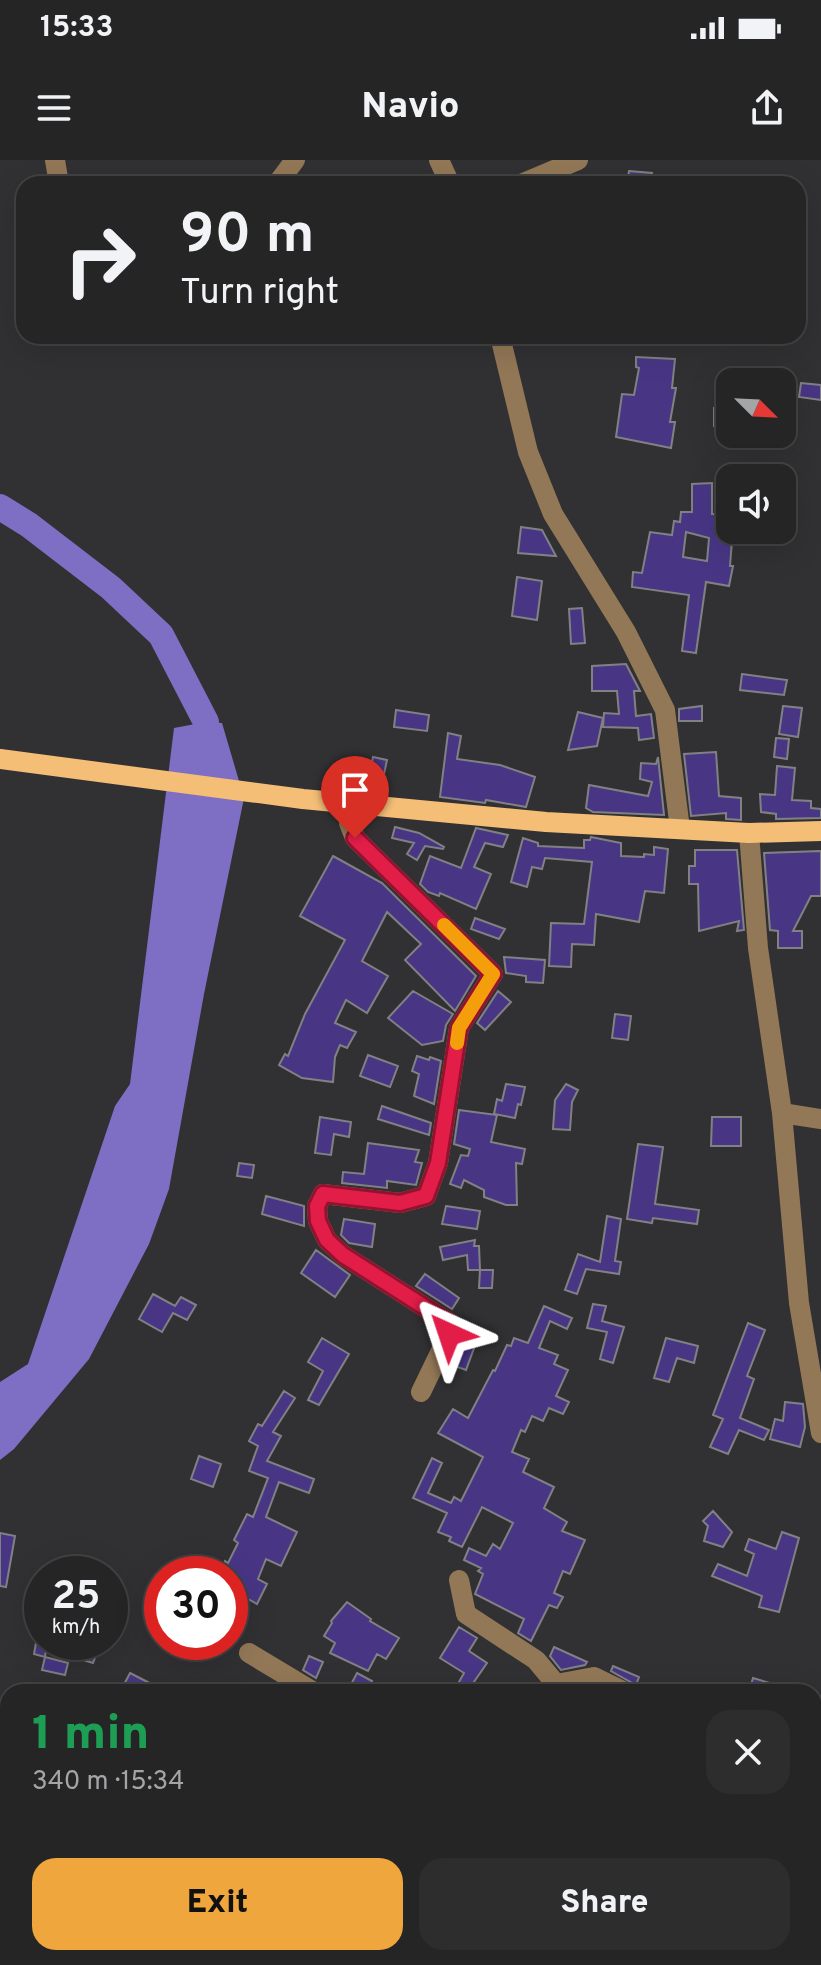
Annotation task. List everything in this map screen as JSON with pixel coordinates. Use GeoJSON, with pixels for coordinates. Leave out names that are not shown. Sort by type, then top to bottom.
{"type":"FeatureCollection","features":[{"type":"Feature","properties":{"kind":"main road"},"geometry":{"type":"LineString","coordinates":[[0,759],[303,799],[546,822],[749,833],[821,831]]}},
{"type":"Feature","properties":{"kind":"street"},"geometry":{"type":"LineString","coordinates":[[540,176],[578,160]]}},
{"type":"Feature","properties":{"kind":"street"},"geometry":{"type":"LineString","coordinates":[[502,344],[528,452],[553,514],[626,632],[665,710],[680,829]]}},
{"type":"Feature","properties":{"kind":"street"},"geometry":{"type":"LineString","coordinates":[[356,803],[349,823],[355,838],[493,974],[459,1028],[438,1163],[426,1196],[400,1203],[323,1194],[317,1206],[318,1221],[327,1240],[343,1255],[448,1322],[449,1334],[421,1392]]}},
{"type":"Feature","properties":{"kind":"street"},"geometry":{"type":"LineString","coordinates":[[749,833],[758,948],[782,1113],[799,1303],[821,1433]]}},
{"type":"Feature","properties":{"kind":"street"},"geometry":{"type":"LineString","coordinates":[[782,1113],[821,1119]]}},
{"type":"Feature","properties":{"kind":"street"},"geometry":{"type":"LineString","coordinates":[[459,1580],[466,1614],[536,1660],[551,1684]]}},
{"type":"Feature","properties":{"kind":"street"},"geometry":{"type":"LineString","coordinates":[[249,1653],[301,1684]]}},
{"type":"Feature","properties":{"kind":"street"},"geometry":{"type":"LineString","coordinates":[[568,1684],[594,1677],[608,1684]]}},
{"type":"Feature","properties":{"kind":"shaded area"},"geometry":{"type":"Polygon","coordinates":[[[206,722],[222,723],[244,798],[169,1189],[149,1244],[89,1359],[14,1449],[0,1460],[0,1382],[28,1364],[115,1106],[130,1084],[174,728],[206,722]]]}},
{"type":"Feature","properties":{"kind":"building"},"geometry":{"type":"Polygon","coordinates":[[[629,171],[652,173],[651,176],[628,176],[629,171]]]}},
{"type":"Feature","properties":{"kind":"building"},"geometry":{"type":"Polygon","coordinates":[[[636,357],[675,359],[672,388],[676,388],[670,422],[675,422],[671,448],[616,437],[622,394],[634,395],[639,368],[636,367],[636,357]]]}},
{"type":"Feature","properties":{"kind":"building"},"geometry":{"type":"Polygon","coordinates":[[[801,383],[821,385],[821,400],[799,397],[801,383]]]}},
{"type":"Feature","properties":{"kind":"building"},"geometry":{"type":"Polygon","coordinates":[[[712,483],[716,544],[732,544],[730,566],[733,566],[729,586],[706,582],[696,653],[682,651],[689,595],[632,587],[633,572],[642,573],[650,532],[672,535],[674,521],[680,522],[681,512],[692,512],[692,484],[712,483]],[[686,532],[683,557],[707,561],[709,538],[686,532]]]}},
{"type":"Feature","properties":{"kind":"building"},"geometry":{"type":"Polygon","coordinates":[[[521,527],[542,530],[556,556],[518,553],[521,527]]]}},
{"type":"Feature","properties":{"kind":"building"},"geometry":{"type":"Polygon","coordinates":[[[517,577],[542,581],[537,620],[512,616],[517,577]]]}},
{"type":"Feature","properties":{"kind":"building"},"geometry":{"type":"Polygon","coordinates":[[[582,608],[585,643],[571,644],[569,609],[582,608]]]}},
{"type":"Feature","properties":{"kind":"building"},"geometry":{"type":"Polygon","coordinates":[[[626,664],[640,691],[634,691],[636,716],[651,714],[654,738],[639,740],[638,728],[603,727],[604,713],[619,714],[617,691],[592,691],[592,666],[626,664]]]}},
{"type":"Feature","properties":{"kind":"building"},"geometry":{"type":"Polygon","coordinates":[[[742,674],[787,680],[784,695],[740,690],[742,674]]]}},
{"type":"Feature","properties":{"kind":"building"},"geometry":{"type":"Polygon","coordinates":[[[702,706],[702,721],[679,721],[679,709],[702,706]]]}},
{"type":"Feature","properties":{"kind":"building"},"geometry":{"type":"Polygon","coordinates":[[[783,706],[802,708],[798,737],[779,734],[783,706]]]}},
{"type":"Feature","properties":{"kind":"building"},"geometry":{"type":"Polygon","coordinates":[[[396,710],[429,715],[427,731],[394,727],[396,710]]]}},
{"type":"Feature","properties":{"kind":"building"},"geometry":{"type":"Polygon","coordinates":[[[578,712],[603,718],[597,746],[568,750],[578,712]]]}},
{"type":"Feature","properties":{"kind":"building"},"geometry":{"type":"Polygon","coordinates":[[[448,733],[461,736],[457,759],[500,765],[535,777],[526,807],[440,797],[448,733]]]}},
{"type":"Feature","properties":{"kind":"building"},"geometry":{"type":"Polygon","coordinates":[[[776,738],[789,739],[787,759],[774,757],[776,738]]]}},
{"type":"Feature","properties":{"kind":"building"},"geometry":{"type":"Polygon","coordinates":[[[716,752],[719,796],[741,798],[741,820],[726,819],[726,813],[691,816],[684,754],[716,752]]]}},
{"type":"Feature","properties":{"kind":"building"},"geometry":{"type":"Polygon","coordinates":[[[373,757],[387,760],[380,793],[366,792],[373,757]]]}},
{"type":"Feature","properties":{"kind":"building"},"geometry":{"type":"Polygon","coordinates":[[[658,757],[664,815],[593,812],[586,808],[589,785],[648,796],[652,782],[640,779],[641,763],[656,764],[658,757]]]}},
{"type":"Feature","properties":{"kind":"building"},"geometry":{"type":"Polygon","coordinates":[[[777,766],[795,768],[792,800],[811,801],[811,808],[821,809],[821,818],[776,819],[776,814],[761,812],[760,794],[775,795],[777,766]]]}},
{"type":"Feature","properties":{"kind":"building"},"geometry":{"type":"Polygon","coordinates":[[[395,827],[419,833],[444,847],[425,846],[417,860],[407,854],[414,843],[392,838],[395,827]]]}},
{"type":"Feature","properties":{"kind":"building"},"geometry":{"type":"Polygon","coordinates":[[[476,828],[508,835],[503,847],[485,843],[474,867],[491,874],[476,909],[440,893],[439,896],[428,892],[420,884],[430,856],[461,868],[476,828]]]}},
{"type":"Feature","properties":{"kind":"building"},"geometry":{"type":"Polygon","coordinates":[[[591,837],[621,843],[621,856],[644,857],[644,854],[654,855],[654,847],[668,849],[664,893],[645,891],[639,922],[596,914],[594,945],[572,944],[571,967],[549,966],[551,923],[584,924],[592,862],[545,858],[542,869],[532,867],[527,887],[511,882],[523,838],[538,843],[538,846],[584,848],[584,840],[591,837]]]}},
{"type":"Feature","properties":{"kind":"building"},"geometry":{"type":"Polygon","coordinates":[[[695,850],[737,850],[744,930],[737,931],[739,921],[699,931],[698,884],[689,884],[689,866],[695,866],[695,850]]]}},
{"type":"Feature","properties":{"kind":"building"},"geometry":{"type":"Polygon","coordinates":[[[821,851],[821,896],[811,896],[793,931],[802,931],[802,948],[778,948],[778,931],[770,930],[764,853],[821,851]]]}},
{"type":"Feature","properties":{"kind":"building"},"geometry":{"type":"Polygon","coordinates":[[[333,856],[382,883],[476,976],[455,1011],[405,960],[421,944],[387,912],[362,961],[388,976],[367,1013],[346,1000],[335,1023],[356,1032],[347,1048],[340,1045],[335,1057],[333,1082],[302,1078],[279,1065],[285,1054],[288,1056],[305,1014],[345,940],[300,916],[333,856]]]}},
{"type":"Feature","properties":{"kind":"building"},"geometry":{"type":"Polygon","coordinates":[[[475,918],[505,929],[499,939],[471,929],[475,918]]]}},
{"type":"Feature","properties":{"kind":"building"},"geometry":{"type":"Polygon","coordinates":[[[504,957],[545,960],[543,983],[526,982],[526,976],[506,973],[504,957]]]}},
{"type":"Feature","properties":{"kind":"building"},"geometry":{"type":"Polygon","coordinates":[[[413,991],[453,1014],[446,1025],[443,1041],[422,1045],[388,1018],[413,991]]]}},
{"type":"Feature","properties":{"kind":"building"},"geometry":{"type":"Polygon","coordinates":[[[498,991],[511,1002],[485,1030],[477,1023],[498,991]]]}},
{"type":"Feature","properties":{"kind":"building"},"geometry":{"type":"Polygon","coordinates":[[[615,1014],[631,1016],[628,1040],[612,1038],[615,1014]]]}},
{"type":"Feature","properties":{"kind":"building"},"geometry":{"type":"Polygon","coordinates":[[[368,1055],[398,1066],[390,1087],[360,1076],[368,1055]]]}},
{"type":"Feature","properties":{"kind":"building"},"geometry":{"type":"Polygon","coordinates":[[[417,1056],[441,1061],[434,1104],[414,1096],[419,1074],[412,1071],[417,1056]]]}},
{"type":"Feature","properties":{"kind":"building"},"geometry":{"type":"Polygon","coordinates":[[[506,1084],[525,1087],[515,1118],[494,1114],[497,1099],[502,1101],[506,1084]]]}},
{"type":"Feature","properties":{"kind":"building"},"geometry":{"type":"Polygon","coordinates":[[[566,1084],[578,1090],[572,1102],[570,1130],[553,1129],[555,1100],[566,1084]]]}},
{"type":"Feature","properties":{"kind":"building"},"geometry":{"type":"Polygon","coordinates":[[[382,1106],[431,1123],[429,1135],[378,1119],[382,1106]]]}},
{"type":"Feature","properties":{"kind":"building"},"geometry":{"type":"Polygon","coordinates":[[[459,1110],[497,1115],[491,1142],[525,1149],[522,1164],[516,1163],[517,1205],[506,1205],[484,1197],[484,1190],[464,1180],[461,1188],[450,1184],[461,1155],[468,1156],[470,1149],[454,1144],[459,1110]]]}},
{"type":"Feature","properties":{"kind":"building"},"geometry":{"type":"Polygon","coordinates":[[[320,1117],[351,1122],[349,1137],[334,1134],[331,1155],[315,1153],[320,1117]]]}},
{"type":"Feature","properties":{"kind":"building"},"geometry":{"type":"Polygon","coordinates":[[[712,1117],[741,1117],[741,1146],[711,1146],[712,1117]]]}},
{"type":"Feature","properties":{"kind":"building"},"geometry":{"type":"Polygon","coordinates":[[[368,1143],[419,1150],[415,1162],[422,1163],[416,1185],[387,1181],[387,1188],[342,1183],[343,1172],[364,1174],[368,1143]]]}},
{"type":"Feature","properties":{"kind":"building"},"geometry":{"type":"Polygon","coordinates":[[[638,1144],[663,1147],[655,1204],[699,1210],[697,1224],[653,1218],[652,1223],[627,1219],[638,1144]]]}},
{"type":"Feature","properties":{"kind":"building"},"geometry":{"type":"Polygon","coordinates":[[[239,1163],[254,1165],[252,1178],[237,1176],[239,1163]]]}},
{"type":"Feature","properties":{"kind":"building"},"geometry":{"type":"Polygon","coordinates":[[[266,1196],[304,1206],[304,1226],[262,1214],[266,1196]]]}},
{"type":"Feature","properties":{"kind":"building"},"geometry":{"type":"Polygon","coordinates":[[[446,1206],[480,1211],[477,1229],[442,1224],[446,1206]]]}},
{"type":"Feature","properties":{"kind":"building"},"geometry":{"type":"Polygon","coordinates":[[[607,1216],[621,1219],[615,1261],[621,1262],[619,1274],[586,1269],[577,1294],[565,1290],[578,1254],[600,1262],[607,1216]]]}},
{"type":"Feature","properties":{"kind":"building"},"geometry":{"type":"Polygon","coordinates":[[[344,1219],[375,1224],[372,1247],[349,1243],[341,1235],[344,1219]]]}},
{"type":"Feature","properties":{"kind":"building"},"geometry":{"type":"Polygon","coordinates":[[[475,1240],[474,1246],[479,1246],[480,1270],[468,1270],[467,1255],[443,1260],[440,1247],[475,1240]]]}},
{"type":"Feature","properties":{"kind":"building"},"geometry":{"type":"Polygon","coordinates":[[[316,1250],[350,1275],[335,1297],[301,1273],[316,1250]]]}},
{"type":"Feature","properties":{"kind":"building"},"geometry":{"type":"Polygon","coordinates":[[[480,1270],[493,1270],[492,1288],[479,1288],[480,1270]]]}},
{"type":"Feature","properties":{"kind":"building"},"geometry":{"type":"Polygon","coordinates":[[[425,1274],[459,1298],[452,1309],[416,1286],[425,1274]]]}},
{"type":"Feature","properties":{"kind":"building"},"geometry":{"type":"Polygon","coordinates":[[[153,1294],[175,1306],[181,1297],[196,1305],[187,1320],[173,1313],[162,1332],[139,1319],[153,1294]]]}},
{"type":"Feature","properties":{"kind":"building"},"geometry":{"type":"Polygon","coordinates":[[[593,1304],[606,1306],[602,1321],[624,1327],[613,1363],[600,1359],[607,1332],[587,1328],[593,1304]]]}},
{"type":"Feature","properties":{"kind":"building"},"geometry":{"type":"Polygon","coordinates":[[[544,1306],[572,1318],[567,1329],[550,1321],[539,1348],[558,1355],[554,1364],[568,1370],[556,1396],[569,1402],[563,1414],[549,1408],[543,1421],[532,1416],[525,1432],[521,1430],[512,1452],[529,1459],[523,1472],[554,1487],[544,1508],[567,1522],[562,1531],[585,1540],[570,1574],[563,1571],[554,1593],[563,1597],[557,1608],[549,1605],[531,1641],[518,1633],[524,1619],[475,1594],[483,1574],[478,1571],[481,1568],[464,1560],[469,1548],[486,1556],[493,1544],[500,1549],[513,1523],[482,1507],[462,1547],[449,1541],[451,1537],[438,1532],[447,1513],[413,1498],[432,1458],[442,1463],[428,1493],[451,1503],[454,1497],[461,1501],[483,1457],[438,1433],[453,1409],[468,1418],[507,1345],[511,1346],[514,1338],[528,1343],[544,1306]]]}},
{"type":"Feature","properties":{"kind":"building"},"geometry":{"type":"Polygon","coordinates":[[[748,1323],[765,1330],[747,1376],[754,1379],[740,1418],[769,1430],[764,1440],[739,1430],[728,1454],[710,1447],[723,1419],[713,1415],[748,1323]]]}},
{"type":"Feature","properties":{"kind":"building"},"geometry":{"type":"Polygon","coordinates":[[[462,1334],[477,1340],[466,1370],[449,1364],[462,1334]]]}},
{"type":"Feature","properties":{"kind":"building"},"geometry":{"type":"Polygon","coordinates":[[[322,1338],[349,1354],[319,1405],[308,1400],[323,1371],[308,1362],[322,1338]]]}},
{"type":"Feature","properties":{"kind":"building"},"geometry":{"type":"Polygon","coordinates":[[[666,1338],[698,1346],[694,1363],[677,1358],[669,1382],[654,1378],[666,1338]]]}},
{"type":"Feature","properties":{"kind":"building"},"geometry":{"type":"Polygon","coordinates":[[[284,1391],[295,1398],[273,1432],[281,1436],[267,1461],[314,1479],[309,1493],[279,1482],[266,1517],[297,1532],[281,1566],[266,1559],[258,1579],[267,1584],[257,1604],[248,1599],[248,1556],[232,1556],[238,1543],[234,1540],[247,1514],[253,1517],[268,1478],[249,1471],[258,1446],[249,1441],[258,1424],[262,1426],[284,1391]]]}},
{"type":"Feature","properties":{"kind":"building"},"geometry":{"type":"Polygon","coordinates":[[[785,1402],[803,1404],[805,1427],[800,1447],[770,1439],[775,1419],[783,1421],[785,1402]]]}},
{"type":"Feature","properties":{"kind":"building"},"geometry":{"type":"Polygon","coordinates":[[[199,1456],[221,1464],[213,1487],[191,1479],[199,1456]]]}},
{"type":"Feature","properties":{"kind":"building"},"geometry":{"type":"Polygon","coordinates":[[[713,1511],[732,1532],[723,1547],[704,1541],[708,1526],[703,1521],[713,1511]]]}},
{"type":"Feature","properties":{"kind":"building"},"geometry":{"type":"Polygon","coordinates":[[[782,1532],[799,1538],[779,1612],[759,1607],[762,1596],[712,1576],[718,1564],[747,1576],[754,1554],[745,1550],[749,1539],[776,1549],[782,1532]]]}},
{"type":"Feature","properties":{"kind":"building"},"geometry":{"type":"Polygon","coordinates":[[[0,1533],[15,1536],[6,1587],[0,1586],[0,1533]]]}},
{"type":"Feature","properties":{"kind":"building"},"geometry":{"type":"Polygon","coordinates":[[[347,1602],[370,1621],[399,1638],[386,1659],[377,1654],[368,1671],[330,1653],[335,1643],[324,1636],[331,1621],[347,1602]]]}},
{"type":"Feature","properties":{"kind":"building"},"geometry":{"type":"Polygon","coordinates":[[[459,1627],[477,1638],[469,1651],[487,1663],[472,1684],[462,1684],[459,1682],[464,1673],[440,1658],[459,1627]]]}},
{"type":"Feature","properties":{"kind":"building"},"geometry":{"type":"Polygon","coordinates":[[[554,1647],[587,1662],[561,1670],[550,1656],[554,1647]]]}},
{"type":"Feature","properties":{"kind":"building"},"geometry":{"type":"Polygon","coordinates":[[[309,1656],[323,1662],[316,1678],[303,1670],[309,1656]]]}},
{"type":"Feature","properties":{"kind":"building"},"geometry":{"type":"Polygon","coordinates":[[[44,1660],[68,1663],[65,1675],[42,1670],[44,1660]]]}},
{"type":"Feature","properties":{"kind":"building"},"geometry":{"type":"Polygon","coordinates":[[[613,1666],[639,1677],[634,1684],[611,1671],[613,1666]]]}},
{"type":"Feature","properties":{"kind":"building"},"geometry":{"type":"Polygon","coordinates":[[[130,1673],[151,1684],[124,1684],[130,1673]]]}},
{"type":"Feature","properties":{"kind":"building"},"geometry":{"type":"Polygon","coordinates":[[[357,1673],[372,1681],[370,1684],[351,1684],[357,1673]]]}},
{"type":"Feature","properties":{"kind":"building"},"geometry":{"type":"Polygon","coordinates":[[[753,1678],[773,1684],[751,1684],[753,1678]]]}},
{"type":"Feature","properties":{"kind":"waterway"},"geometry":{"type":"LineString","coordinates":[[0,507],[29,525],[111,588],[161,635],[206,722],[205,758]]}},
{"type":"Feature","properties":{"kind":"slow traffic"},"geometry":{"type":"LineString","coordinates":[[444,925],[493,974],[459,1028],[457,1043]]}},
{"type":"Feature","properties":{"kind":"route"},"geometry":{"type":"LineString","coordinates":[[355,838],[493,974],[459,1028],[438,1163],[426,1196],[400,1203],[323,1194],[317,1206],[318,1221],[327,1240],[343,1255],[448,1322],[449,1334]]}}]}
